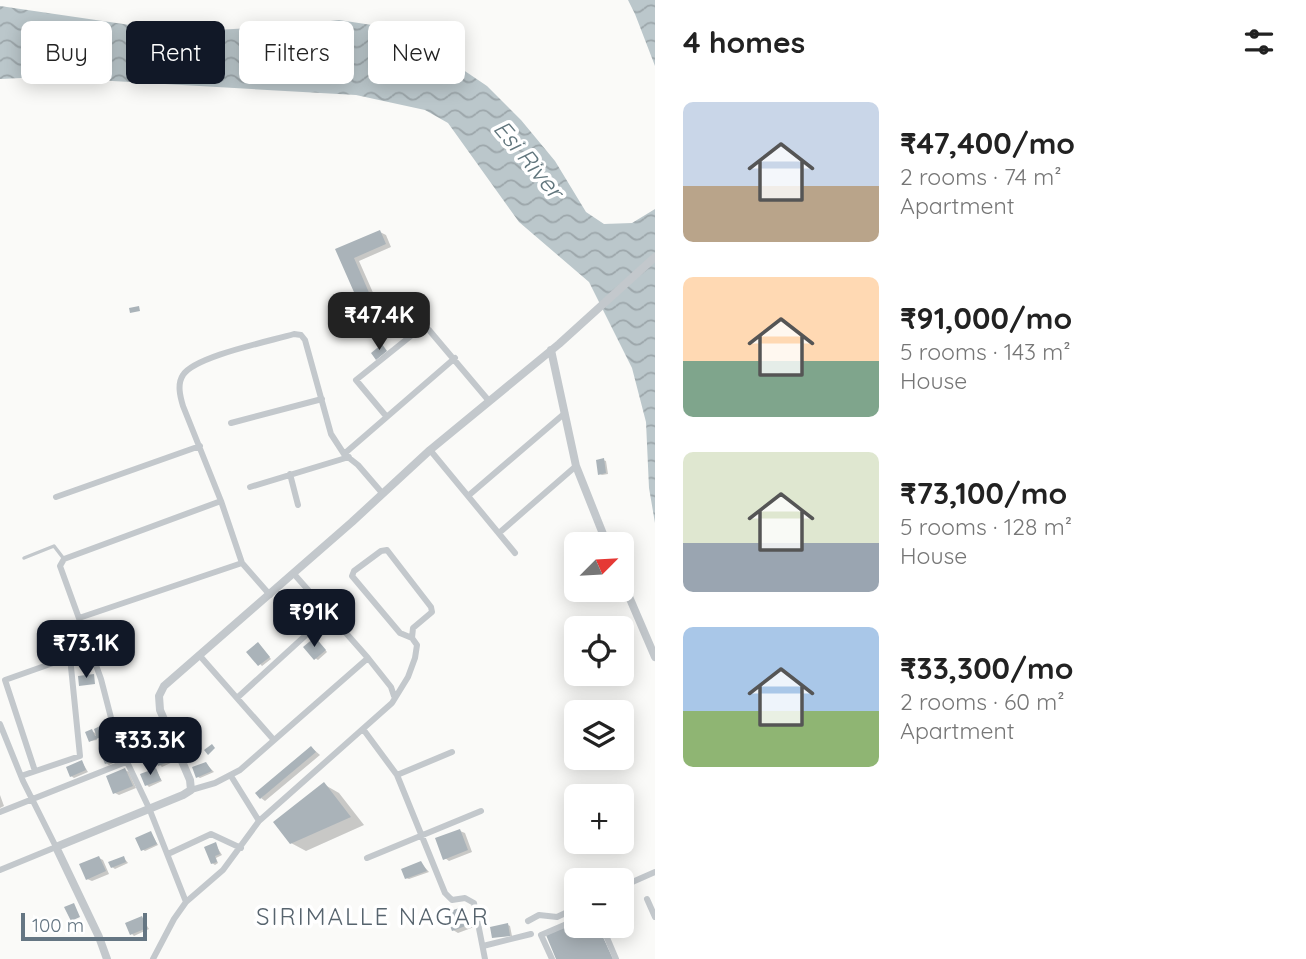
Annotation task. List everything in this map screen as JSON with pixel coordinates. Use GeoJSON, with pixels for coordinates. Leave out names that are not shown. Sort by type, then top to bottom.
{"type":"FeatureCollection","features":[{"type":"Feature","properties":{"kind":"street"},"geometry":{"type":"LineString","coordinates":[[191,790],[190,780],[160,710],[159,696],[164,687],[294,574],[430,450],[559,344],[655,257]]}},
{"type":"Feature","properties":{"kind":"street"},"geometry":{"type":"LineString","coordinates":[[386,416],[356,380],[422,327],[429,330],[455,358],[489,401]]}},
{"type":"Feature","properties":{"kind":"street"},"geometry":{"type":"LineString","coordinates":[[270,595],[243,563],[179,392],[182,376],[190,367],[208,358],[294,334],[301,335],[305,340],[331,434],[346,455],[383,494]]}},
{"type":"Feature","properties":{"kind":"street"},"geometry":{"type":"LineString","coordinates":[[551,350],[576,466],[602,532]]}},
{"type":"Feature","properties":{"kind":"street"},"geometry":{"type":"LineString","coordinates":[[250,487],[346,455],[386,416],[455,358]]}},
{"type":"Feature","properties":{"kind":"street"},"geometry":{"type":"LineString","coordinates":[[232,423],[322,399]]}},
{"type":"Feature","properties":{"kind":"street"},"geometry":{"type":"LineString","coordinates":[[468,496],[565,413]]}},
{"type":"Feature","properties":{"kind":"street"},"geometry":{"type":"LineString","coordinates":[[56,497],[200,446]]}},
{"type":"Feature","properties":{"kind":"street"},"geometry":{"type":"LineString","coordinates":[[430,450],[514,553]]}},
{"type":"Feature","properties":{"kind":"street"},"geometry":{"type":"LineString","coordinates":[[499,534],[576,466]]}},
{"type":"Feature","properties":{"kind":"street"},"geometry":{"type":"LineString","coordinates":[[290,474],[298,505]]}},
{"type":"Feature","properties":{"kind":"street"},"geometry":{"type":"LineString","coordinates":[[187,902],[149,808],[117,741],[101,678],[60,566],[64,559],[221,501]]}},
{"type":"Feature","properties":{"kind":"street"},"geometry":{"type":"LineString","coordinates":[[153,959],[174,919],[187,902],[223,870],[259,821],[392,703],[408,677],[417,645],[412,638],[400,633],[352,576],[354,571],[380,551],[387,550],[431,607],[432,612],[413,628],[412,638]]}},
{"type":"Feature","properties":{"kind":"street"},"geometry":{"type":"LineString","coordinates":[[79,618],[243,563]]}},
{"type":"Feature","properties":{"kind":"street"},"geometry":{"type":"LineString","coordinates":[[294,574],[368,658],[391,687],[394,696]]}},
{"type":"Feature","properties":{"kind":"street"},"geometry":{"type":"LineString","coordinates":[[631,602],[655,657]]}},
{"type":"Feature","properties":{"kind":"street"},"geometry":{"type":"LineString","coordinates":[[237,698],[329,614]]}},
{"type":"Feature","properties":{"kind":"street"},"geometry":{"type":"LineString","coordinates":[[200,656],[273,739]]}},
{"type":"Feature","properties":{"kind":"street"},"geometry":{"type":"LineString","coordinates":[[21,776],[80,756],[70,657],[5,680],[35,771]]}},
{"type":"Feature","properties":{"kind":"street"},"geometry":{"type":"LineString","coordinates":[[0,870],[191,790],[231,776],[368,658]]}},
{"type":"Feature","properties":{"kind":"street"},"geometry":{"type":"LineString","coordinates":[[0,724],[21,776],[99,937],[107,959]]}},
{"type":"Feature","properties":{"kind":"street"},"geometry":{"type":"LineString","coordinates":[[363,729],[397,775],[448,898],[465,898],[474,903],[485,959]]}},
{"type":"Feature","properties":{"kind":"street"},"geometry":{"type":"LineString","coordinates":[[397,775],[452,752]]}},
{"type":"Feature","properties":{"kind":"street"},"geometry":{"type":"LineString","coordinates":[[0,812],[126,762]]}},
{"type":"Feature","properties":{"kind":"street"},"geometry":{"type":"LineString","coordinates":[[231,776],[259,821]]}},
{"type":"Feature","properties":{"kind":"street"},"geometry":{"type":"LineString","coordinates":[[367,858],[481,811]]}},
{"type":"Feature","properties":{"kind":"street"},"geometry":{"type":"LineString","coordinates":[[168,855],[211,834],[241,848]]}},
{"type":"Feature","properties":{"kind":"street"},"geometry":{"type":"LineString","coordinates":[[634,881],[655,872]]}},
{"type":"Feature","properties":{"kind":"street"},"geometry":{"type":"LineString","coordinates":[[647,899],[655,917]]}},
{"type":"Feature","properties":{"kind":"street"},"geometry":{"type":"LineString","coordinates":[[528,921],[539,915],[556,917],[564,913]]}},
{"type":"Feature","properties":{"kind":"street"},"geometry":{"type":"LineString","coordinates":[[552,959],[541,935],[564,925]]}},
{"type":"Feature","properties":{"kind":"street"},"geometry":{"type":"LineString","coordinates":[[483,946],[531,934]]}},
{"type":"Feature","properties":{"kind":"street"},"geometry":{"type":"LineString","coordinates":[[607,938],[616,959]]}},
{"type":"Feature","properties":{"kind":"lane"},"geometry":{"type":"LineString","coordinates":[[24,558],[54,546],[64,559]]}},
{"type":"Feature","properties":{"kind":"water"},"geometry":{"type":"Polygon","coordinates":[[[628,0],[655,0],[655,66],[635,14],[628,0]]]}},
{"type":"Feature","properties":{"kind":"water"},"geometry":{"type":"Polygon","coordinates":[[[0,6],[103,21],[21,21],[21,78],[0,79],[0,6]]]}},
{"type":"Feature","properties":{"kind":"water"},"geometry":{"type":"Polygon","coordinates":[[[112,22],[126,24],[126,82],[112,81],[112,22]]]}},
{"type":"Feature","properties":{"kind":"water","name":"Esi River"},"geometry":{"type":"Polygon","coordinates":[[[354,22],[368,24],[368,84],[465,84],[465,71],[487,86],[521,120],[555,161],[586,212],[604,224],[632,223],[655,209],[655,523],[649,488],[646,422],[632,368],[589,282],[519,222],[448,123],[425,110],[356,95],[165,84],[225,84],[225,29],[239,29],[239,84],[354,84],[354,22]]]}},
{"type":"Feature","properties":{"kind":"building"},"geometry":{"type":"Polygon","coordinates":[[[380,230],[386,244],[354,258],[380,318],[368,324],[335,249],[380,230]]]}},
{"type":"Feature","properties":{"kind":"building"},"geometry":{"type":"Polygon","coordinates":[[[139,306],[140,311],[130,313],[129,308],[139,306]]]}},
{"type":"Feature","properties":{"kind":"building"},"geometry":{"type":"Polygon","coordinates":[[[382,344],[387,351],[376,360],[371,353],[382,344]]]}},
{"type":"Feature","properties":{"kind":"building"},"geometry":{"type":"Polygon","coordinates":[[[604,458],[606,473],[598,475],[596,460],[604,458]]]}},
{"type":"Feature","properties":{"kind":"building"},"geometry":{"type":"Polygon","coordinates":[[[315,637],[326,650],[314,660],[303,647],[315,637]]]}},
{"type":"Feature","properties":{"kind":"building"},"geometry":{"type":"Polygon","coordinates":[[[258,642],[270,657],[258,666],[246,652],[258,642]]]}},
{"type":"Feature","properties":{"kind":"building"},"geometry":{"type":"Polygon","coordinates":[[[94,674],[95,684],[79,686],[78,676],[94,674]]]}},
{"type":"Feature","properties":{"kind":"building"},"geometry":{"type":"Polygon","coordinates":[[[104,724],[108,734],[89,742],[85,732],[92,729],[95,736],[94,729],[104,724]]]}},
{"type":"Feature","properties":{"kind":"building"},"geometry":{"type":"Polygon","coordinates":[[[140,730],[145,742],[128,749],[123,737],[140,730]]]}},
{"type":"Feature","properties":{"kind":"building"},"geometry":{"type":"Polygon","coordinates":[[[212,744],[215,748],[208,755],[204,750],[212,744]]]}},
{"type":"Feature","properties":{"kind":"building"},"geometry":{"type":"Polygon","coordinates":[[[115,745],[121,758],[105,764],[100,752],[115,745]]]}},
{"type":"Feature","properties":{"kind":"building"},"geometry":{"type":"Polygon","coordinates":[[[311,746],[316,752],[260,799],[255,793],[311,746]]]}},
{"type":"Feature","properties":{"kind":"building"},"geometry":{"type":"Polygon","coordinates":[[[169,748],[174,760],[158,766],[154,755],[169,748]]]}},
{"type":"Feature","properties":{"kind":"building"},"geometry":{"type":"Polygon","coordinates":[[[82,760],[86,770],[70,777],[66,767],[82,760]]]}},
{"type":"Feature","properties":{"kind":"building"},"geometry":{"type":"Polygon","coordinates":[[[206,762],[212,771],[196,778],[192,767],[206,762]]]}},
{"type":"Feature","properties":{"kind":"building"},"geometry":{"type":"Polygon","coordinates":[[[125,768],[133,786],[113,794],[106,776],[125,768]]]}},
{"type":"Feature","properties":{"kind":"building"},"geometry":{"type":"Polygon","coordinates":[[[156,768],[161,780],[145,786],[140,774],[156,768]]]}},
{"type":"Feature","properties":{"kind":"building"},"geometry":{"type":"Polygon","coordinates":[[[324,782],[351,817],[290,844],[273,822],[324,782]]]}},
{"type":"Feature","properties":{"kind":"building"},"geometry":{"type":"Polygon","coordinates":[[[460,829],[468,850],[443,860],[435,838],[460,829]]]}},
{"type":"Feature","properties":{"kind":"building"},"geometry":{"type":"Polygon","coordinates":[[[151,831],[157,844],[141,851],[135,838],[151,831]]]}},
{"type":"Feature","properties":{"kind":"building"},"geometry":{"type":"Polygon","coordinates":[[[216,842],[220,854],[215,856],[217,862],[211,864],[204,847],[216,842]]]}},
{"type":"Feature","properties":{"kind":"building"},"geometry":{"type":"Polygon","coordinates":[[[99,856],[106,871],[86,880],[79,864],[99,856]]]}},
{"type":"Feature","properties":{"kind":"building"},"geometry":{"type":"Polygon","coordinates":[[[124,856],[126,862],[111,868],[108,862],[124,856]]]}},
{"type":"Feature","properties":{"kind":"building"},"geometry":{"type":"Polygon","coordinates":[[[421,861],[427,871],[405,879],[401,869],[421,861]]]}},
{"type":"Feature","properties":{"kind":"building"},"geometry":{"type":"Polygon","coordinates":[[[74,903],[80,917],[71,921],[64,907],[74,903]]]}},
{"type":"Feature","properties":{"kind":"building"},"geometry":{"type":"Polygon","coordinates":[[[459,908],[463,918],[468,916],[471,924],[452,931],[445,913],[459,908]]]}},
{"type":"Feature","properties":{"kind":"building"},"geometry":{"type":"Polygon","coordinates":[[[142,916],[147,928],[130,935],[125,923],[142,916]]]}},
{"type":"Feature","properties":{"kind":"building"},"geometry":{"type":"Polygon","coordinates":[[[508,923],[510,936],[492,938],[490,927],[508,923]]]}},
{"type":"Feature","properties":{"kind":"building"},"geometry":{"type":"Polygon","coordinates":[[[564,927],[564,938],[603,938],[613,959],[556,959],[546,935],[564,927]]]}},
{"type":"Feature","properties":{"kind":"district","name":"SIRIMALLE NAGAR"},"geometry":{"type":"Point","coordinates":[373,916]}}]}
